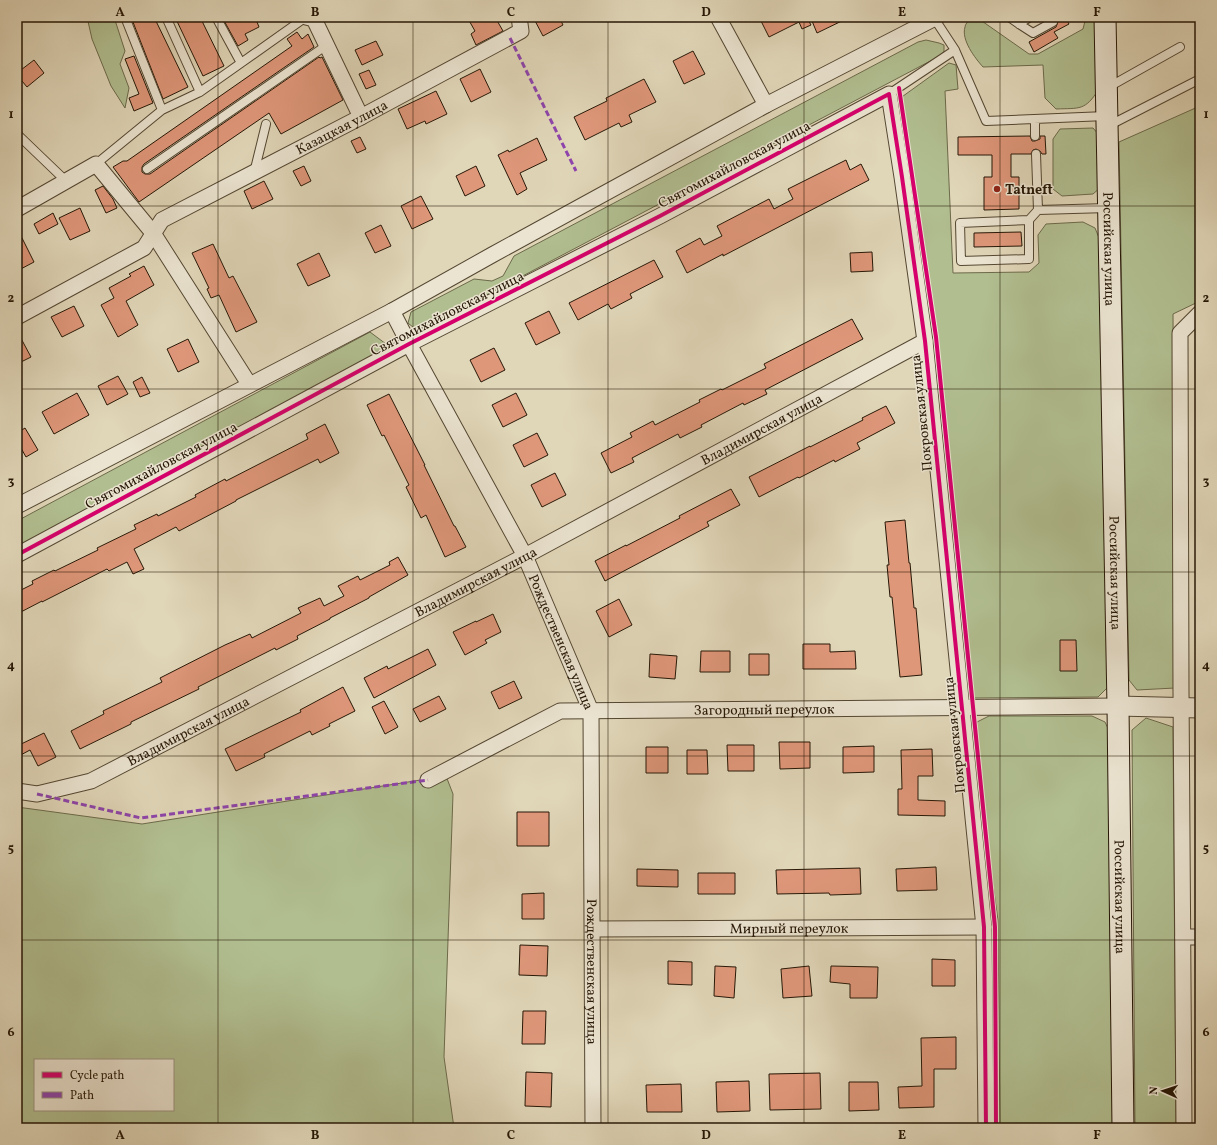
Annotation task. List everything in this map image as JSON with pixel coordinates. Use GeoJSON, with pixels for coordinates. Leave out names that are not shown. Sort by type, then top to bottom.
{"type":"FeatureCollection","features":[{"type":"Feature","properties":{"kind":"main road","name":"Российская улица"},"geometry":{"type":"LineString","coordinates":[[1105,17],[1118,706],[1123,1128]]}},
{"type":"Feature","properties":{"kind":"street"},"geometry":{"type":"LineString","coordinates":[[306,17],[314,19],[361,117]]}},
{"type":"Feature","properties":{"kind":"street","name":"Казацкая улица"},"geometry":{"type":"LineString","coordinates":[[17,317],[144,248],[162,220],[361,117],[522,31],[519,17]]}},
{"type":"Feature","properties":{"kind":"street"},"geometry":{"type":"LineString","coordinates":[[718,17],[766,105]]}},
{"type":"Feature","properties":{"kind":"street","name":"Святомихайловская улица"},"geometry":{"type":"LineString","coordinates":[[17,506],[392,310],[766,105],[935,17]]}},
{"type":"Feature","properties":{"kind":"street","name":"Святомихайловская улица"},"geometry":{"type":"LineString","coordinates":[[17,555],[409,344],[660,216],[889,94]]}},
{"type":"Feature","properties":{"kind":"street","name":"Покровская улица"},"geometry":{"type":"LineString","coordinates":[[889,94],[925,341],[984,927],[986,1128]]}},
{"type":"Feature","properties":{"kind":"street"},"geometry":{"type":"LineString","coordinates":[[17,209],[96,164],[153,234],[249,384]]}},
{"type":"Feature","properties":{"kind":"street","name":"Рождественская улица"},"geometry":{"type":"LineString","coordinates":[[392,310],[409,344],[525,556],[590,710],[594,1128]]}},
{"type":"Feature","properties":{"kind":"street"},"geometry":{"type":"LineString","coordinates":[[1184,1128],[1180,333],[1200,313]]}},
{"type":"Feature","properties":{"kind":"street","name":"Владимирская улица"},"geometry":{"type":"LineString","coordinates":[[17,791],[37,794],[91,781],[525,556],[925,341]]}},
{"type":"Feature","properties":{"kind":"street"},"geometry":{"type":"LineString","coordinates":[[1118,706],[1200,708]]}},
{"type":"Feature","properties":{"kind":"street","name":"Загородный переулок"},"geometry":{"type":"LineString","coordinates":[[428,780],[560,710],[1118,706]]}},
{"type":"Feature","properties":{"kind":"street","name":"Мирный переулок"},"geometry":{"type":"LineString","coordinates":[[593,929],[984,927]]}},
{"type":"Feature","properties":{"kind":"street"},"geometry":{"type":"LineString","coordinates":[[1183,937],[1200,937]]}},
{"type":"Feature","properties":{"kind":"lane"},"geometry":{"type":"LineString","coordinates":[[125,17],[162,110]]}},
{"type":"Feature","properties":{"kind":"lane"},"geometry":{"type":"LineString","coordinates":[[166,17],[200,92]]}},
{"type":"Feature","properties":{"kind":"lane"},"geometry":{"type":"LineString","coordinates":[[216,17],[241,63]]}},
{"type":"Feature","properties":{"kind":"lane"},"geometry":{"type":"LineString","coordinates":[[96,164],[162,110],[200,92],[306,17]]}},
{"type":"Feature","properties":{"kind":"lane"},"geometry":{"type":"LineString","coordinates":[[935,17],[956,50],[986,122],[1035,119],[1107,121],[1200,78]]}},
{"type":"Feature","properties":{"kind":"lane"},"geometry":{"type":"LineString","coordinates":[[1009,17],[1033,33],[1053,22],[1050,17]]}},
{"type":"Feature","properties":{"kind":"lane"},"geometry":{"type":"LineString","coordinates":[[1019,24],[1030,17]]}},
{"type":"Feature","properties":{"kind":"lane"},"geometry":{"type":"LineString","coordinates":[[147,169],[327,46]]}},
{"type":"Feature","properties":{"kind":"lane"},"geometry":{"type":"LineString","coordinates":[[1106,88],[1180,47]]}},
{"type":"Feature","properties":{"kind":"lane"},"geometry":{"type":"LineString","coordinates":[[889,94],[956,50]]}},
{"type":"Feature","properties":{"kind":"lane"},"geometry":{"type":"LineString","coordinates":[[1035,119],[1035,136]]}},
{"type":"Feature","properties":{"kind":"lane"},"geometry":{"type":"LineString","coordinates":[[254,173],[266,124]]}},
{"type":"Feature","properties":{"kind":"lane"},"geometry":{"type":"LineString","coordinates":[[17,134],[66,181]]}},
{"type":"Feature","properties":{"kind":"lane"},"geometry":{"type":"LineString","coordinates":[[1029,220],[960,222],[961,261],[1029,259],[1029,220],[1038,210],[1036,154]]}},
{"type":"Feature","properties":{"kind":"lane"},"geometry":{"type":"LineString","coordinates":[[1038,210],[1109,208]]}},
{"type":"Feature","properties":{"kind":"green space"},"geometry":{"type":"Polygon","coordinates":[[[87,17],[114,17],[125,51],[120,64],[129,88],[125,108],[111,86],[92,39],[87,17]]]}},
{"type":"Feature","properties":{"kind":"green space"},"geometry":{"type":"Polygon","coordinates":[[[1086,17],[1097,17],[1099,89],[1086,105],[1076,108],[1056,109],[1045,98],[1043,65],[983,67],[967,43],[964,32],[965,26],[970,19],[979,19],[1029,54],[1038,54],[1083,29],[1086,17]]]}},
{"type":"Feature","properties":{"kind":"green space"},"geometry":{"type":"Polygon","coordinates":[[[926,40],[944,45],[944,52],[936,58],[424,328],[414,328],[408,323],[411,312],[474,279],[492,281],[503,276],[514,256],[918,42],[926,40]]]}},
{"type":"Feature","properties":{"kind":"green space"},"geometry":{"type":"Polygon","coordinates":[[[949,63],[956,65],[958,89],[945,91],[953,273],[1029,272],[1039,263],[1038,235],[1046,224],[1083,222],[1095,228],[1102,245],[1108,687],[1098,697],[974,698],[899,99],[949,63]]]}},
{"type":"Feature","properties":{"kind":"green space"},"geometry":{"type":"Polygon","coordinates":[[[1200,106],[1200,301],[1173,314],[1175,688],[1137,690],[1129,680],[1119,142],[1200,106]]]}},
{"type":"Feature","properties":{"kind":"green space"},"geometry":{"type":"Polygon","coordinates":[[[1093,128],[1100,136],[1101,187],[1093,194],[1062,196],[1053,189],[1053,139],[1060,129],[1093,128]]]}},
{"type":"Feature","properties":{"kind":"green space"},"geometry":{"type":"Polygon","coordinates":[[[370,332],[394,350],[17,547],[17,521],[370,332]]]}},
{"type":"Feature","properties":{"kind":"green space"},"geometry":{"type":"Polygon","coordinates":[[[989,716],[1092,716],[1105,722],[1112,737],[1115,1128],[1000,1128],[998,920],[972,738],[977,722],[989,716]]]}},
{"type":"Feature","properties":{"kind":"green space"},"geometry":{"type":"Polygon","coordinates":[[[1146,718],[1173,727],[1176,1128],[1135,1128],[1132,730],[1146,718]]]}},
{"type":"Feature","properties":{"kind":"green space"},"geometry":{"type":"Polygon","coordinates":[[[446,776],[453,794],[444,1057],[454,1128],[17,1128],[17,807],[142,824],[446,776]]]}},
{"type":"Feature","properties":{"kind":"building"},"geometry":{"type":"Polygon","coordinates":[[[131,17],[154,17],[188,87],[163,99],[131,17]]]}},
{"type":"Feature","properties":{"kind":"building"},"geometry":{"type":"Polygon","coordinates":[[[175,17],[200,17],[224,66],[203,76],[175,17]]]}},
{"type":"Feature","properties":{"kind":"building"},"geometry":{"type":"Polygon","coordinates":[[[222,17],[255,17],[259,27],[245,34],[248,40],[238,46],[222,17]]]}},
{"type":"Feature","properties":{"kind":"building"},"geometry":{"type":"Polygon","coordinates":[[[467,17],[495,17],[503,31],[476,45],[471,34],[475,31],[467,17]]]}},
{"type":"Feature","properties":{"kind":"building"},"geometry":{"type":"Polygon","coordinates":[[[533,17],[559,17],[563,25],[543,36],[533,17]]]}},
{"type":"Feature","properties":{"kind":"building"},"geometry":{"type":"Polygon","coordinates":[[[759,17],[809,17],[807,18],[811,25],[802,29],[799,22],[769,37],[759,17]]]}},
{"type":"Feature","properties":{"kind":"building"},"geometry":{"type":"Polygon","coordinates":[[[821,17],[850,17],[817,33],[812,21],[821,17]]]}},
{"type":"Feature","properties":{"kind":"building"},"geometry":{"type":"Polygon","coordinates":[[[1056,17],[1065,17],[1069,24],[1054,32],[1058,38],[1034,52],[1029,42],[1056,27],[1058,22],[1056,17]]]}},
{"type":"Feature","properties":{"kind":"building"},"geometry":{"type":"Polygon","coordinates":[[[297,32],[302,39],[308,34],[314,47],[144,164],[142,167],[142,172],[145,174],[150,174],[319,57],[322,57],[343,100],[281,134],[269,113],[139,202],[113,167],[123,161],[127,161],[292,46],[287,39],[297,32]]]}},
{"type":"Feature","properties":{"kind":"building"},"geometry":{"type":"Polygon","coordinates":[[[376,41],[383,55],[362,65],[355,50],[376,41]]]}},
{"type":"Feature","properties":{"kind":"building"},"geometry":{"type":"Polygon","coordinates":[[[693,51],[705,74],[684,84],[673,61],[693,51]]]}},
{"type":"Feature","properties":{"kind":"building"},"geometry":{"type":"Polygon","coordinates":[[[134,56],[153,103],[134,111],[129,98],[139,94],[125,59],[134,56]]]}},
{"type":"Feature","properties":{"kind":"building"},"geometry":{"type":"Polygon","coordinates":[[[34,60],[44,73],[27,87],[17,73],[34,60]]]}},
{"type":"Feature","properties":{"kind":"building"},"geometry":{"type":"Polygon","coordinates":[[[480,69],[491,92],[471,102],[460,79],[480,69]]]}},
{"type":"Feature","properties":{"kind":"building"},"geometry":{"type":"Polygon","coordinates":[[[369,70],[376,85],[366,89],[359,74],[369,70]]]}},
{"type":"Feature","properties":{"kind":"building"},"geometry":{"type":"Polygon","coordinates":[[[644,79],[656,102],[629,115],[632,122],[621,127],[619,123],[585,140],[574,117],[607,101],[606,98],[644,79]]]}},
{"type":"Feature","properties":{"kind":"building"},"geometry":{"type":"Polygon","coordinates":[[[436,91],[447,114],[426,124],[425,121],[407,129],[398,109],[436,91]]]}},
{"type":"Feature","properties":{"kind":"building"},"geometry":{"type":"Polygon","coordinates":[[[1030,136],[1032,141],[1035,141],[1040,139],[1040,136],[1045,136],[1046,154],[1042,154],[1036,149],[1033,150],[1031,154],[1011,154],[1011,177],[1019,177],[1019,209],[984,210],[984,177],[992,177],[992,155],[958,155],[958,137],[1030,136]]]}},
{"type":"Feature","properties":{"kind":"building"},"geometry":{"type":"Polygon","coordinates":[[[360,137],[366,149],[357,153],[351,141],[360,137]]]}},
{"type":"Feature","properties":{"kind":"building"},"geometry":{"type":"Polygon","coordinates":[[[537,138],[547,160],[520,173],[527,189],[517,195],[498,155],[508,150],[509,152],[537,138]]]}},
{"type":"Feature","properties":{"kind":"building"},"geometry":{"type":"Polygon","coordinates":[[[846,160],[850,170],[861,164],[869,180],[723,256],[723,254],[687,273],[676,251],[700,238],[704,245],[722,236],[717,226],[769,199],[774,209],[793,199],[788,189],[846,160]]]}},
{"type":"Feature","properties":{"kind":"building"},"geometry":{"type":"Polygon","coordinates":[[[304,166],[311,181],[301,186],[293,171],[304,166]]]}},
{"type":"Feature","properties":{"kind":"building"},"geometry":{"type":"Polygon","coordinates":[[[476,166],[485,186],[465,196],[456,176],[476,166]]]}},
{"type":"Feature","properties":{"kind":"building"},"geometry":{"type":"Polygon","coordinates":[[[264,181],[273,199],[252,209],[244,191],[264,181]]]}},
{"type":"Feature","properties":{"kind":"building"},"geometry":{"type":"Polygon","coordinates":[[[103,186],[113,199],[117,208],[106,213],[95,190],[103,186]]]}},
{"type":"Feature","properties":{"kind":"building"},"geometry":{"type":"Polygon","coordinates":[[[421,196],[433,219],[412,229],[401,206],[421,196]]]}},
{"type":"Feature","properties":{"kind":"building"},"geometry":{"type":"Polygon","coordinates":[[[80,208],[90,231],[70,240],[59,218],[80,208]]]}},
{"type":"Feature","properties":{"kind":"building"},"geometry":{"type":"Polygon","coordinates":[[[53,213],[58,224],[39,234],[34,224],[53,213]]]}},
{"type":"Feature","properties":{"kind":"building"},"geometry":{"type":"Polygon","coordinates":[[[381,225],[391,246],[375,253],[365,233],[381,225]]]}},
{"type":"Feature","properties":{"kind":"building"},"geometry":{"type":"Polygon","coordinates":[[[17,228],[34,262],[17,271],[17,228]]]}},
{"type":"Feature","properties":{"kind":"building"},"geometry":{"type":"Polygon","coordinates":[[[1021,232],[1022,246],[974,247],[974,233],[1021,232]]]}},
{"type":"Feature","properties":{"kind":"building"},"geometry":{"type":"Polygon","coordinates":[[[213,244],[229,278],[233,276],[257,322],[236,332],[219,295],[211,298],[207,289],[209,288],[192,253],[213,244]]]}},
{"type":"Feature","properties":{"kind":"building"},"geometry":{"type":"Polygon","coordinates":[[[872,252],[873,271],[851,272],[850,253],[872,252]]]}},
{"type":"Feature","properties":{"kind":"building"},"geometry":{"type":"Polygon","coordinates":[[[319,253],[330,276],[308,286],[297,264],[319,253]]]}},
{"type":"Feature","properties":{"kind":"building"},"geometry":{"type":"Polygon","coordinates":[[[654,260],[663,277],[630,294],[632,298],[611,309],[608,304],[578,320],[569,303],[654,260]]]}},
{"type":"Feature","properties":{"kind":"building"},"geometry":{"type":"Polygon","coordinates":[[[144,266],[154,285],[126,301],[138,325],[118,337],[101,305],[114,298],[109,288],[131,276],[129,274],[144,266]]]}},
{"type":"Feature","properties":{"kind":"building"},"geometry":{"type":"Polygon","coordinates":[[[74,306],[84,326],[62,337],[51,317],[74,306]]]}},
{"type":"Feature","properties":{"kind":"building"},"geometry":{"type":"Polygon","coordinates":[[[549,311],[560,333],[536,345],[525,323],[549,311]]]}},
{"type":"Feature","properties":{"kind":"building"},"geometry":{"type":"Polygon","coordinates":[[[852,319],[863,339],[765,390],[767,394],[744,405],[743,403],[680,438],[678,434],[632,458],[634,462],[611,473],[601,453],[632,437],[630,433],[653,421],[655,425],[700,402],[699,400],[766,368],[764,364],[852,319]]]}},
{"type":"Feature","properties":{"kind":"building"},"geometry":{"type":"Polygon","coordinates":[[[17,331],[31,357],[17,364],[17,331]]]}},
{"type":"Feature","properties":{"kind":"building"},"geometry":{"type":"Polygon","coordinates":[[[188,339],[199,362],[178,372],[167,349],[188,339]]]}},
{"type":"Feature","properties":{"kind":"building"},"geometry":{"type":"Polygon","coordinates":[[[494,348],[505,370],[481,382],[470,360],[494,348]]]}},
{"type":"Feature","properties":{"kind":"building"},"geometry":{"type":"Polygon","coordinates":[[[118,376],[128,394],[107,405],[98,386],[118,376]]]}},
{"type":"Feature","properties":{"kind":"building"},"geometry":{"type":"Polygon","coordinates":[[[142,377],[150,393],[140,397],[133,382],[142,377]]]}},
{"type":"Feature","properties":{"kind":"building"},"geometry":{"type":"Polygon","coordinates":[[[77,393],[89,415],[54,434],[42,412],[77,393]]]}},
{"type":"Feature","properties":{"kind":"building"},"geometry":{"type":"Polygon","coordinates":[[[516,393],[527,415],[503,427],[492,405],[516,393]]]}},
{"type":"Feature","properties":{"kind":"building"},"geometry":{"type":"Polygon","coordinates":[[[389,394],[454,526],[466,547],[445,557],[426,515],[421,518],[406,487],[409,485],[367,405],[389,394]]]}},
{"type":"Feature","properties":{"kind":"building"},"geometry":{"type":"Polygon","coordinates":[[[886,406],[895,423],[857,443],[860,449],[835,462],[834,460],[799,478],[798,477],[759,497],[749,477],[863,420],[862,418],[886,406]]]}},
{"type":"Feature","properties":{"kind":"building"},"geometry":{"type":"Polygon","coordinates":[[[325,424],[339,453],[320,463],[318,459],[236,500],[179,531],[176,527],[134,549],[144,569],[133,574],[127,562],[109,571],[107,569],[17,614],[17,592],[33,584],[32,581],[98,550],[97,548],[136,529],[134,525],[157,514],[158,516],[196,497],[195,495],[225,479],[226,481],[308,439],[306,434],[325,424]]]}},
{"type":"Feature","properties":{"kind":"building"},"geometry":{"type":"Polygon","coordinates":[[[25,428],[38,450],[26,457],[17,441],[17,433],[25,428]]]}},
{"type":"Feature","properties":{"kind":"building"},"geometry":{"type":"Polygon","coordinates":[[[537,433],[548,455],[524,467],[513,445],[537,433]]]}},
{"type":"Feature","properties":{"kind":"building"},"geometry":{"type":"Polygon","coordinates":[[[555,473],[566,495],[542,507],[531,485],[555,473]]]}},
{"type":"Feature","properties":{"kind":"building"},"geometry":{"type":"Polygon","coordinates":[[[731,489],[740,505],[707,522],[709,526],[605,581],[595,561],[680,518],[679,516],[731,489]]]}},
{"type":"Feature","properties":{"kind":"building"},"geometry":{"type":"Polygon","coordinates":[[[905,520],[914,608],[916,608],[922,675],[900,677],[892,597],[890,597],[885,522],[905,520]]]}},
{"type":"Feature","properties":{"kind":"building"},"geometry":{"type":"Polygon","coordinates":[[[398,557],[408,575],[369,598],[297,636],[298,639],[276,650],[275,648],[198,687],[199,689],[80,749],[71,731],[104,714],[103,711],[162,682],[160,678],[225,645],[250,634],[252,638],[301,613],[298,608],[320,598],[324,606],[344,596],[338,586],[358,576],[360,580],[390,565],[389,562],[398,557]]]}},
{"type":"Feature","properties":{"kind":"building"},"geometry":{"type":"Polygon","coordinates":[[[619,599],[632,625],[609,637],[596,611],[619,599]]]}},
{"type":"Feature","properties":{"kind":"building"},"geometry":{"type":"Polygon","coordinates":[[[493,614],[501,632],[485,640],[487,643],[465,655],[453,632],[493,614]]]}},
{"type":"Feature","properties":{"kind":"building"},"geometry":{"type":"Polygon","coordinates":[[[1060,640],[1076,640],[1077,671],[1060,671],[1060,640]]]}},
{"type":"Feature","properties":{"kind":"building"},"geometry":{"type":"Polygon","coordinates":[[[803,644],[830,644],[830,652],[855,651],[856,669],[803,669],[803,644]]]}},
{"type":"Feature","properties":{"kind":"building"},"geometry":{"type":"Polygon","coordinates":[[[428,649],[436,665],[374,698],[364,678],[387,666],[388,669],[428,649]]]}},
{"type":"Feature","properties":{"kind":"building"},"geometry":{"type":"Polygon","coordinates":[[[701,651],[730,651],[730,672],[700,672],[701,651]]]}},
{"type":"Feature","properties":{"kind":"building"},"geometry":{"type":"Polygon","coordinates":[[[650,654],[677,656],[675,679],[649,677],[650,654]]]}},
{"type":"Feature","properties":{"kind":"building"},"geometry":{"type":"Polygon","coordinates":[[[749,654],[769,654],[769,675],[749,675],[749,654]]]}},
{"type":"Feature","properties":{"kind":"building"},"geometry":{"type":"Polygon","coordinates":[[[514,681],[522,698],[499,709],[491,692],[514,681]]]}},
{"type":"Feature","properties":{"kind":"building"},"geometry":{"type":"Polygon","coordinates":[[[343,687],[355,711],[329,724],[330,726],[312,735],[310,731],[264,754],[265,757],[236,771],[225,749],[301,712],[300,710],[343,687]]]}},
{"type":"Feature","properties":{"kind":"building"},"geometry":{"type":"Polygon","coordinates":[[[439,696],[446,709],[420,722],[413,709],[439,696]]]}},
{"type":"Feature","properties":{"kind":"building"},"geometry":{"type":"Polygon","coordinates":[[[384,701],[398,727],[385,734],[372,707],[384,701]]]}},
{"type":"Feature","properties":{"kind":"building"},"geometry":{"type":"Polygon","coordinates":[[[44,733],[56,757],[38,766],[30,750],[17,757],[17,746],[44,733]]]}},
{"type":"Feature","properties":{"kind":"building"},"geometry":{"type":"Polygon","coordinates":[[[779,742],[810,742],[810,768],[780,769],[779,742]]]}},
{"type":"Feature","properties":{"kind":"building"},"geometry":{"type":"Polygon","coordinates":[[[727,745],[754,745],[754,771],[728,771],[727,745]]]}},
{"type":"Feature","properties":{"kind":"building"},"geometry":{"type":"Polygon","coordinates":[[[874,746],[874,772],[843,773],[843,747],[874,746]]]}},
{"type":"Feature","properties":{"kind":"building"},"geometry":{"type":"Polygon","coordinates":[[[646,747],[668,747],[668,773],[646,773],[646,747]]]}},
{"type":"Feature","properties":{"kind":"building"},"geometry":{"type":"Polygon","coordinates":[[[932,749],[933,776],[918,776],[918,800],[945,801],[945,816],[898,815],[898,789],[902,789],[901,750],[932,749]]]}},
{"type":"Feature","properties":{"kind":"building"},"geometry":{"type":"Polygon","coordinates":[[[687,750],[707,750],[708,774],[687,774],[687,750]]]}},
{"type":"Feature","properties":{"kind":"building"},"geometry":{"type":"Polygon","coordinates":[[[517,812],[549,812],[549,846],[517,846],[517,812]]]}},
{"type":"Feature","properties":{"kind":"building"},"geometry":{"type":"Polygon","coordinates":[[[936,867],[937,890],[897,891],[896,869],[936,867]]]}},
{"type":"Feature","properties":{"kind":"building"},"geometry":{"type":"Polygon","coordinates":[[[860,868],[861,894],[777,894],[776,870],[860,868]]]}},
{"type":"Feature","properties":{"kind":"building"},"geometry":{"type":"Polygon","coordinates":[[[637,869],[678,870],[678,887],[637,886],[637,869]]]}},
{"type":"Feature","properties":{"kind":"building"},"geometry":{"type":"Polygon","coordinates":[[[698,873],[735,873],[735,894],[698,894],[698,873]]]}},
{"type":"Feature","properties":{"kind":"building"},"geometry":{"type":"Polygon","coordinates":[[[544,893],[544,919],[522,919],[522,894],[544,893]]]}},
{"type":"Feature","properties":{"kind":"building"},"geometry":{"type":"Polygon","coordinates":[[[520,945],[548,946],[547,976],[519,975],[520,945]]]}},
{"type":"Feature","properties":{"kind":"building"},"geometry":{"type":"Polygon","coordinates":[[[932,959],[955,960],[955,986],[932,986],[932,959]]]}},
{"type":"Feature","properties":{"kind":"building"},"geometry":{"type":"Polygon","coordinates":[[[668,961],[692,962],[692,985],[668,984],[668,961]]]}},
{"type":"Feature","properties":{"kind":"building"},"geometry":{"type":"Polygon","coordinates":[[[715,966],[736,967],[734,998],[714,996],[715,966]]]}},
{"type":"Feature","properties":{"kind":"building"},"geometry":{"type":"Polygon","coordinates":[[[809,966],[812,996],[783,998],[781,969],[809,966]]]}},
{"type":"Feature","properties":{"kind":"building"},"geometry":{"type":"Polygon","coordinates":[[[831,966],[878,967],[877,998],[850,998],[850,984],[830,982],[831,966]]]}},
{"type":"Feature","properties":{"kind":"building"},"geometry":{"type":"Polygon","coordinates":[[[523,1011],[546,1011],[545,1044],[522,1044],[523,1011]]]}},
{"type":"Feature","properties":{"kind":"building"},"geometry":{"type":"Polygon","coordinates":[[[956,1037],[956,1069],[934,1069],[934,1107],[899,1108],[898,1087],[922,1086],[921,1038],[956,1037]]]}},
{"type":"Feature","properties":{"kind":"building"},"geometry":{"type":"Polygon","coordinates":[[[526,1072],[552,1073],[551,1107],[525,1106],[526,1072]]]}},
{"type":"Feature","properties":{"kind":"building"},"geometry":{"type":"Polygon","coordinates":[[[820,1073],[821,1109],[770,1110],[769,1074],[820,1073]]]}},
{"type":"Feature","properties":{"kind":"building"},"geometry":{"type":"Polygon","coordinates":[[[749,1081],[750,1111],[717,1112],[716,1082],[749,1081]]]}},
{"type":"Feature","properties":{"kind":"building"},"geometry":{"type":"Polygon","coordinates":[[[849,1082],[878,1082],[879,1110],[849,1111],[849,1082]]]}},
{"type":"Feature","properties":{"kind":"building"},"geometry":{"type":"Polygon","coordinates":[[[681,1084],[682,1112],[647,1112],[646,1085],[681,1084]]]}},
{"type":"Feature","properties":{"kind":"marked path"},"geometry":{"type":"LineString","coordinates":[[510,38],[576,171]]}},
{"type":"Feature","properties":{"kind":"marked path"},"geometry":{"type":"LineString","coordinates":[[37,794],[141,818],[428,780]]}},
{"type":"Feature","properties":{"kind":"cycle path"},"geometry":{"type":"LineString","coordinates":[[899,88],[936,337],[995,927],[996,1128]]}},
{"type":"Feature","properties":{"kind":"cycle path"},"geometry":{"type":"LineString","coordinates":[[17,555],[409,344],[660,216],[889,94],[925,341],[984,927],[986,1128]]}},
{"type":"Feature","properties":{"kind":"place","name":"Tatneft"},"geometry":{"type":"Point","coordinates":[997,189]}}]}
